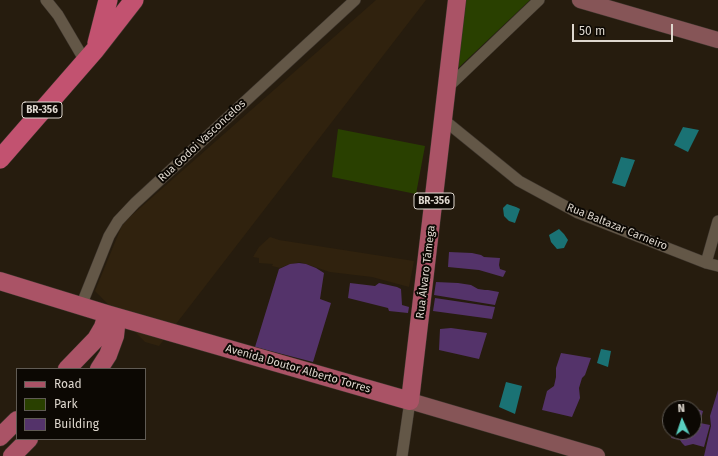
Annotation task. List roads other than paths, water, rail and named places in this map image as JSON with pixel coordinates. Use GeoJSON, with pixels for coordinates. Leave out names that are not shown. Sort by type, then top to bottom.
{"type":"FeatureCollection","features":[{"type":"Feature","properties":{"kind":"highway"},"geometry":{"type":"LineString","coordinates":[[90,55],[108,0]]}},
{"type":"Feature","properties":{"kind":"highway","name":"BR-356"},"geometry":{"type":"LineString","coordinates":[[0,159],[90,55],[134,0]]}},
{"type":"Feature","properties":{"kind":"main road","name":"Rua Álvaro Támega"},"geometry":{"type":"LineString","coordinates":[[410,401],[457,0]]}},
{"type":"Feature","properties":{"kind":"main road"},"geometry":{"type":"LineString","coordinates":[[580,0],[718,40]]}},
{"type":"Feature","properties":{"kind":"main road","name":"Avenida Doutor Alberto Torres"},"geometry":{"type":"LineString","coordinates":[[0,281],[112,316],[597,456]]}},
{"type":"Feature","properties":{"kind":"main road"},"geometry":{"type":"LineString","coordinates":[[68,368],[96,339],[112,316]]}},
{"type":"Feature","properties":{"kind":"main road"},"geometry":{"type":"LineString","coordinates":[[100,368],[108,355],[115,336],[112,316]]}},
{"type":"Feature","properties":{"kind":"main road"},"geometry":{"type":"LineString","coordinates":[[0,437],[16,421]]}},
{"type":"Feature","properties":{"kind":"main road"},"geometry":{"type":"LineString","coordinates":[[12,456],[29,440]]}},
{"type":"Feature","properties":{"kind":"street"},"geometry":{"type":"LineString","coordinates":[[46,0],[90,55]]}},
{"type":"Feature","properties":{"kind":"street","name":"Rua Godoi Vasconcelos"},"geometry":{"type":"LineString","coordinates":[[81,306],[108,236],[118,221],[140,198],[355,0]]}},
{"type":"Feature","properties":{"kind":"street"},"geometry":{"type":"LineString","coordinates":[[447,88],[539,0]]}},
{"type":"Feature","properties":{"kind":"street","name":"Rua Baltazar Carneiro"},"geometry":{"type":"LineString","coordinates":[[444,120],[519,181],[578,213],[706,263],[718,266]]}},
{"type":"Feature","properties":{"kind":"street"},"geometry":{"type":"LineString","coordinates":[[706,263],[718,221]]}},
{"type":"Feature","properties":{"kind":"street","name":"Rua Álvaro Támega"},"geometry":{"type":"LineString","coordinates":[[402,456],[410,401]]}},
{"type":"Feature","properties":{"kind":"water"},"geometry":{"type":"Polygon","coordinates":[[[683,127],[699,130],[688,152],[674,145],[683,127]]]}},
{"type":"Feature","properties":{"kind":"water"},"geometry":{"type":"Polygon","coordinates":[[[621,157],[635,160],[625,187],[612,183],[621,157]]]}},
{"type":"Feature","properties":{"kind":"water"},"geometry":{"type":"Polygon","coordinates":[[[507,204],[520,209],[515,223],[509,221],[504,216],[503,208],[507,204]]]}},
{"type":"Feature","properties":{"kind":"water"},"geometry":{"type":"Polygon","coordinates":[[[559,229],[568,240],[564,248],[557,249],[551,242],[549,235],[559,229]]]}},
{"type":"Feature","properties":{"kind":"water"},"geometry":{"type":"Polygon","coordinates":[[[601,349],[611,351],[608,367],[597,363],[601,349]]]}},
{"type":"Feature","properties":{"kind":"water"},"geometry":{"type":"Polygon","coordinates":[[[506,382],[522,386],[515,414],[499,407],[506,382]]]}}]}
